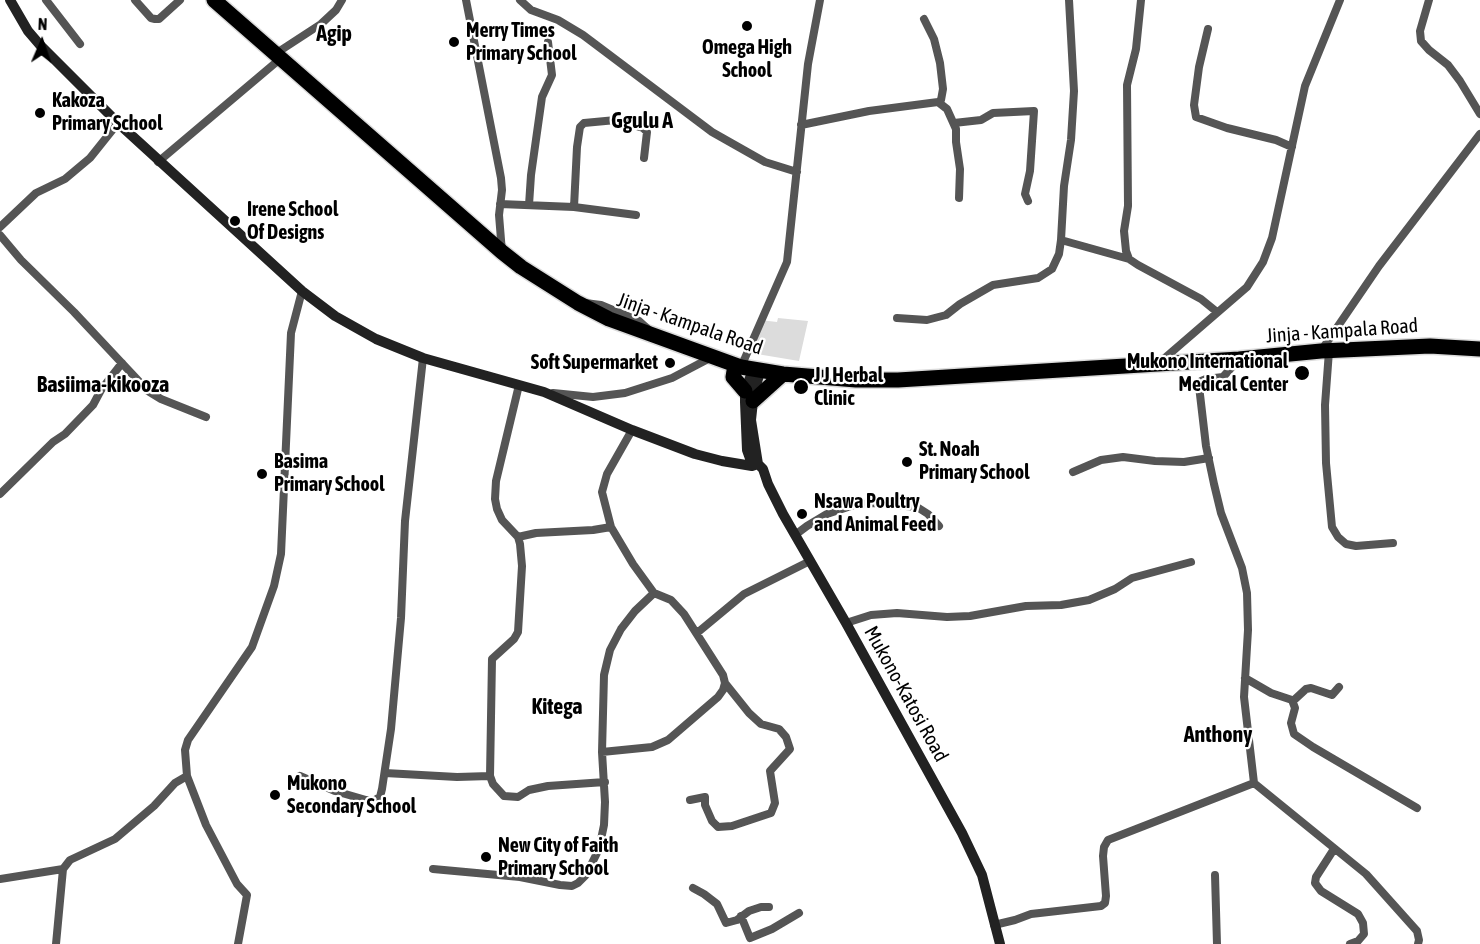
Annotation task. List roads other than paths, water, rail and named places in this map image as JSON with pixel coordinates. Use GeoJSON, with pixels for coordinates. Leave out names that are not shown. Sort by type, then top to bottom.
{"type":"FeatureCollection","features":[{"type":"Feature","properties":{"kind":"highway","name":"Jinja - Kampala Road"},"geometry":{"type":"LineString","coordinates":[[214,0],[502,252],[578,303],[609,319],[747,369],[856,380],[898,380],[1239,359],[1325,351],[1430,346],[1480,349]]}},
{"type":"Feature","properties":{"kind":"highway"},"geometry":{"type":"LineString","coordinates":[[747,369],[733,377],[749,396],[783,374]]}},
{"type":"Feature","properties":{"kind":"street"},"geometry":{"type":"LineString","coordinates":[[11,0],[28,31],[40,45],[118,123],[158,162],[191,189],[302,291],[334,316],[376,339],[423,358],[544,392],[695,454],[722,461],[758,466]]}},
{"type":"Feature","properties":{"kind":"street"},"geometry":{"type":"LineString","coordinates":[[46,0],[80,44]]}},
{"type":"Feature","properties":{"kind":"street"},"geometry":{"type":"LineString","coordinates":[[135,0],[155,20],[180,0]]}},
{"type":"Feature","properties":{"kind":"street"},"geometry":{"type":"LineString","coordinates":[[158,162],[278,57],[321,24],[336,10],[342,0]]}},
{"type":"Feature","properties":{"kind":"street"},"geometry":{"type":"LineString","coordinates":[[466,0],[501,178],[499,215],[502,252]]}},
{"type":"Feature","properties":{"kind":"street"},"geometry":{"type":"LineString","coordinates":[[520,0],[531,10],[572,28],[702,125],[741,150],[765,162],[797,172]]}},
{"type":"Feature","properties":{"kind":"street"},"geometry":{"type":"LineString","coordinates":[[747,369],[786,262],[808,64],[820,0]]}},
{"type":"Feature","properties":{"kind":"street"},"geometry":{"type":"LineString","coordinates":[[897,318],[927,320],[945,315],[993,285],[1038,278],[1052,269],[1059,254],[1064,186],[1071,140],[1074,91],[1069,0]]}},
{"type":"Feature","properties":{"kind":"street"},"geometry":{"type":"LineString","coordinates":[[1129,259],[1124,231],[1128,206],[1127,85],[1136,49],[1141,0]]}},
{"type":"Feature","properties":{"kind":"street"},"geometry":{"type":"LineString","coordinates":[[1159,363],[1246,287],[1263,262],[1272,238],[1305,86],[1341,0]]}},
{"type":"Feature","properties":{"kind":"street"},"geometry":{"type":"LineString","coordinates":[[1429,0],[1420,31],[1421,41],[1448,65],[1480,114]]}},
{"type":"Feature","properties":{"kind":"street"},"geometry":{"type":"LineString","coordinates":[[801,125],[869,111],[938,102],[942,98],[943,89],[940,63],[934,39],[924,19]]}},
{"type":"Feature","properties":{"kind":"street"},"geometry":{"type":"LineString","coordinates":[[1208,29],[1199,68],[1194,105],[1196,117],[1227,128],[1276,140],[1292,147]]}},
{"type":"Feature","properties":{"kind":"street"},"geometry":{"type":"LineString","coordinates":[[529,205],[542,96],[552,75],[548,42]]}},
{"type":"Feature","properties":{"kind":"street"},"geometry":{"type":"LineString","coordinates":[[938,102],[947,109],[954,123],[960,169],[959,198]]}},
{"type":"Feature","properties":{"kind":"street"},"geometry":{"type":"LineString","coordinates":[[954,123],[981,120],[993,113],[1034,111],[1030,171],[1025,194],[1028,201]]}},
{"type":"Feature","properties":{"kind":"street"},"geometry":{"type":"LineString","coordinates":[[574,207],[580,127],[584,123],[616,120],[643,128],[647,132],[644,158]]}},
{"type":"Feature","properties":{"kind":"street"},"geometry":{"type":"LineString","coordinates":[[0,227],[36,193],[65,179],[90,158],[118,123]]}},
{"type":"Feature","properties":{"kind":"street"},"geometry":{"type":"LineString","coordinates":[[1393,543],[1356,546],[1346,544],[1332,527],[1327,474],[1325,351],[1378,266],[1480,134]]}},
{"type":"Feature","properties":{"kind":"street"},"geometry":{"type":"LineString","coordinates":[[500,204],[574,207],[636,215]]}},
{"type":"Feature","properties":{"kind":"street"},"geometry":{"type":"LineString","coordinates":[[0,235],[21,260],[148,391],[161,399],[206,417]]}},
{"type":"Feature","properties":{"kind":"street"},"geometry":{"type":"LineString","coordinates":[[1061,240],[1129,259],[1201,299],[1217,312]]}},
{"type":"Feature","properties":{"kind":"street"},"geometry":{"type":"LineString","coordinates":[[238,944],[247,895],[237,884],[206,825],[187,776],[186,745],[252,648],[276,578],[281,554],[291,333],[302,291]]}},
{"type":"Feature","properties":{"kind":"street"},"geometry":{"type":"LineString","coordinates":[[544,392],[593,397],[625,393],[672,378],[711,357]]}},
{"type":"Feature","properties":{"kind":"street"},"geometry":{"type":"LineString","coordinates":[[300,776],[335,791],[366,800],[375,800],[380,797],[391,729],[401,618],[405,521],[423,358]]}},
{"type":"Feature","properties":{"kind":"street"},"geometry":{"type":"LineString","coordinates":[[1239,359],[1223,377],[1201,381],[1199,403],[1221,513],[1242,568],[1247,593],[1245,697],[1254,783],[1366,874],[1417,931],[1420,943]]}},
{"type":"Feature","properties":{"kind":"street"},"geometry":{"type":"LineString","coordinates":[[0,494],[93,405],[101,390],[122,363]]}},
{"type":"Feature","properties":{"kind":"street","name":"Mukono-Katosi Road"},"geometry":{"type":"LineString","coordinates":[[747,369],[749,396],[747,450],[962,832],[982,875],[1000,944]]}},
{"type":"Feature","properties":{"kind":"street"},"geometry":{"type":"LineString","coordinates":[[519,385],[496,481],[495,499],[501,520],[518,537],[521,550],[518,632],[514,639],[492,659],[490,776],[498,792],[504,796],[518,797],[529,790],[548,786],[605,782]]}},
{"type":"Feature","properties":{"kind":"street"},"geometry":{"type":"LineString","coordinates":[[632,430],[604,482],[602,492],[611,527],[654,593],[671,600],[684,614],[723,675],[725,683],[749,713],[761,724],[779,729],[786,737],[790,749],[770,771],[775,803],[771,813],[732,826],[718,827],[712,821],[705,805],[705,797],[690,800]]}},
{"type":"Feature","properties":{"kind":"street"},"geometry":{"type":"LineString","coordinates":[[1073,472],[1101,460],[1123,457],[1184,462],[1209,458]]}},
{"type":"Feature","properties":{"kind":"street"},"geometry":{"type":"LineString","coordinates":[[795,535],[827,514],[854,505],[873,503],[917,507],[928,514],[939,526]]}},
{"type":"Feature","properties":{"kind":"street"},"geometry":{"type":"LineString","coordinates":[[518,537],[536,533],[611,527]]}},
{"type":"Feature","properties":{"kind":"street"},"geometry":{"type":"LineString","coordinates":[[697,633],[744,594],[810,561]]}},
{"type":"Feature","properties":{"kind":"street"},"geometry":{"type":"LineString","coordinates":[[846,623],[871,615],[897,613],[947,617],[970,616],[1026,606],[1061,605],[1089,600],[1115,589],[1132,578],[1191,562]]}},
{"type":"Feature","properties":{"kind":"street"},"geometry":{"type":"LineString","coordinates":[[434,868],[520,877],[572,886],[578,883],[591,867],[599,849],[604,825],[605,782],[602,752],[604,675],[610,650],[621,629],[635,611],[654,593]]}},
{"type":"Feature","properties":{"kind":"street"},"geometry":{"type":"LineString","coordinates":[[1245,678],[1271,693],[1293,701]]}},
{"type":"Feature","properties":{"kind":"street"},"geometry":{"type":"LineString","coordinates":[[602,752],[652,747],[668,740],[718,697],[725,683]]}},
{"type":"Feature","properties":{"kind":"street"},"geometry":{"type":"LineString","coordinates":[[1293,701],[1306,689],[1311,688],[1332,695],[1340,687]]}},
{"type":"Feature","properties":{"kind":"street"},"geometry":{"type":"LineString","coordinates":[[1293,701],[1295,708],[1291,723],[1294,734],[1417,808]]}},
{"type":"Feature","properties":{"kind":"street"},"geometry":{"type":"LineString","coordinates":[[385,773],[457,777],[490,776]]}},
{"type":"Feature","properties":{"kind":"street"},"geometry":{"type":"LineString","coordinates":[[56,944],[63,869],[70,860],[115,839],[154,806],[175,783],[187,776]]}},
{"type":"Feature","properties":{"kind":"street"},"geometry":{"type":"LineString","coordinates":[[994,924],[1030,914],[1101,906],[1105,903],[1106,896],[1103,856],[1108,840],[1254,783]]}},
{"type":"Feature","properties":{"kind":"street"},"geometry":{"type":"LineString","coordinates":[[1334,849],[1316,877],[1315,883],[1322,891],[1358,914],[1363,922],[1364,933],[1350,944]]}},
{"type":"Feature","properties":{"kind":"street"},"geometry":{"type":"LineString","coordinates":[[0,879],[63,869]]}},
{"type":"Feature","properties":{"kind":"street"},"geometry":{"type":"LineString","coordinates":[[1215,875],[1217,944]]}},
{"type":"Feature","properties":{"kind":"street"},"geometry":{"type":"LineString","coordinates":[[693,888],[717,904],[726,923],[749,911],[769,907]]}},
{"type":"Feature","properties":{"kind":"street"},"geometry":{"type":"LineString","coordinates":[[741,916],[750,938],[772,929],[799,913]]}},
{"type":"Feature","properties":{"kind":"place","name":"Omega High School"},"geometry":{"type":"Point","coordinates":[747,26]}},
{"type":"Feature","properties":{"kind":"place","name":"Merry Times Primary School"},"geometry":{"type":"Point","coordinates":[454,42]}},
{"type":"Feature","properties":{"kind":"place","name":"Kakoza Primary School"},"geometry":{"type":"Point","coordinates":[40,113]}},
{"type":"Feature","properties":{"kind":"place","name":"Irene School Of Designs"},"geometry":{"type":"Point","coordinates":[235,221]}},
{"type":"Feature","properties":{"kind":"place","name":"Soft Supermarket"},"geometry":{"type":"Point","coordinates":[670,363]}},
{"type":"Feature","properties":{"kind":"place","name":"Mukono International Medical Center"},"geometry":{"type":"Point","coordinates":[1302,373]}},
{"type":"Feature","properties":{"kind":"place","name":"J J Herbal Clinic"},"geometry":{"type":"Point","coordinates":[801,387]}},
{"type":"Feature","properties":{"kind":"place","name":"St. Noah Primary School"},"geometry":{"type":"Point","coordinates":[907,462]}},
{"type":"Feature","properties":{"kind":"place","name":"Basima Primary School"},"geometry":{"type":"Point","coordinates":[262,474]}},
{"type":"Feature","properties":{"kind":"place","name":"Nsawa Poultry and Animal Feed"},"geometry":{"type":"Point","coordinates":[802,514]}},
{"type":"Feature","properties":{"kind":"place","name":"Mukono Secondary School"},"geometry":{"type":"Point","coordinates":[275,795]}},
{"type":"Feature","properties":{"kind":"place","name":"New City of Faith Primary School"},"geometry":{"type":"Point","coordinates":[486,857]}},
{"type":"Feature","properties":{"kind":"district","name":"Agip"},"geometry":{"type":"Point","coordinates":[334,34]}},
{"type":"Feature","properties":{"kind":"district","name":"Ggulu A"},"geometry":{"type":"Point","coordinates":[642,121]}},
{"type":"Feature","properties":{"kind":"district","name":"Basiima-kikooza"},"geometry":{"type":"Point","coordinates":[103,385]}},
{"type":"Feature","properties":{"kind":"district","name":"Kitega"},"geometry":{"type":"Point","coordinates":[557,707]}},
{"type":"Feature","properties":{"kind":"district","name":"Anthony"},"geometry":{"type":"Point","coordinates":[1218,735]}}]}
